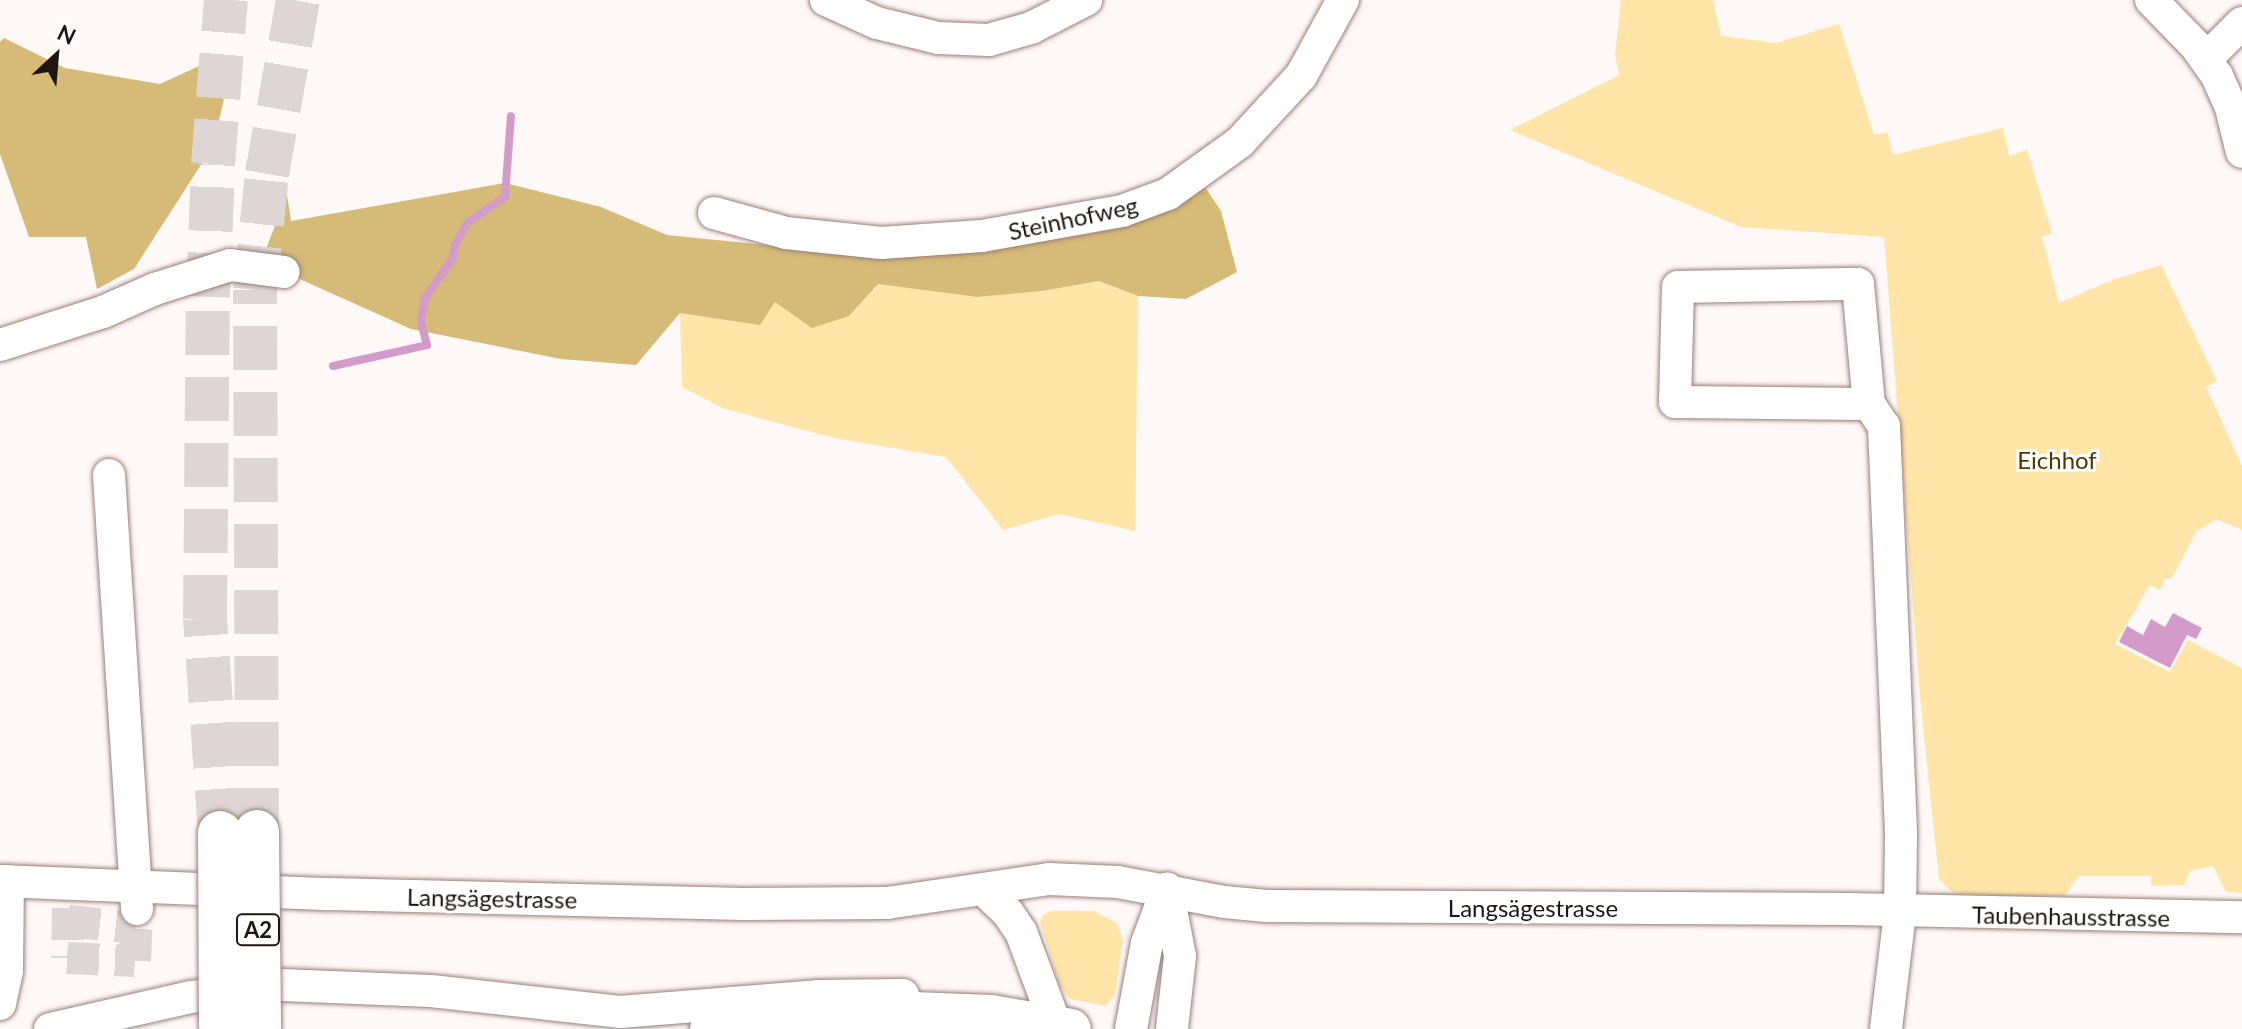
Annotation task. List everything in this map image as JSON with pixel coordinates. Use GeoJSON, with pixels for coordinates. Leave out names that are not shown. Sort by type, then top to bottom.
{"type":"FeatureCollection","features":[{"type":"Feature","properties":{"kind":"highway","name":"A2"},"geometry":{"type":"LineString","coordinates":[[238,832],[240,1027]]}},
{"type":"Feature","properties":{"kind":"main road"},"geometry":{"type":"LineString","coordinates":[[710,1029],[913,1012],[991,1015],[1063,1027]]}},
{"type":"Feature","properties":{"kind":"street"},"geometry":{"type":"LineString","coordinates":[[826,0],[877,23],[938,38],[989,40],[1031,28],[1086,0]]}},
{"type":"Feature","properties":{"kind":"street","name":"Steinhofweg"},"geometry":{"type":"LineString","coordinates":[[714,213],[786,233],[881,243],[982,236],[1122,211],[1168,194],[1240,142],[1301,76],[1343,0]]}},
{"type":"Feature","properties":{"kind":"street"},"geometry":{"type":"LineString","coordinates":[[2151,0],[2206,59],[2225,89],[2242,152]]}},
{"type":"Feature","properties":{"kind":"street"},"geometry":{"type":"LineString","coordinates":[[2206,59],[2242,23]]}},
{"type":"Feature","properties":{"kind":"street"},"geometry":{"type":"LineString","coordinates":[[0,345],[103,312],[155,289],[230,265],[284,272]]}},
{"type":"Feature","properties":{"kind":"street"},"geometry":{"type":"LineString","coordinates":[[1869,404],[1675,402],[1678,287],[1858,284],[1869,404],[1884,426],[1901,834],[1900,913],[1886,1029]]}},
{"type":"Feature","properties":{"kind":"street"},"geometry":{"type":"LineString","coordinates":[[109,475],[136,898]]}},
{"type":"Feature","properties":{"kind":"street","name":"Langsägestrasse"},"geometry":{"type":"LineString","coordinates":[[4,881],[68,896],[136,898],[330,894],[743,904],[906,901],[1049,879],[1118,882],[1224,902],[1267,906],[1847,909],[1900,913]]}},
{"type":"Feature","properties":{"kind":"street"},"geometry":{"type":"LineString","coordinates":[[0,1004],[7,971],[4,881]]}},
{"type":"Feature","properties":{"kind":"street"},"geometry":{"type":"LineString","coordinates":[[983,889],[1008,913],[1021,932],[1063,1027]]}},
{"type":"Feature","properties":{"kind":"street"},"geometry":{"type":"LineString","coordinates":[[1131,1029],[1147,943],[1167,889]]}},
{"type":"Feature","properties":{"kind":"street"},"geometry":{"type":"LineString","coordinates":[[1167,889],[1180,956],[1172,1029]]}},
{"type":"Feature","properties":{"kind":"street","name":"Taubenhausstrasse"},"geometry":{"type":"LineString","coordinates":[[1900,913],[2242,917]]}},
{"type":"Feature","properties":{"kind":"street"},"geometry":{"type":"LineString","coordinates":[[50,1029],[191,997],[282,985],[431,991],[620,1012],[819,996],[895,995],[930,997],[991,1015]]}},
{"type":"Feature","properties":{"kind":"green space","name":"Eichhof"},"geometry":{"type":"Polygon","coordinates":[[[1621,0],[1713,0],[1721,36],[1776,43],[1839,24],[1874,135],[1887,132],[1893,155],[2003,128],[2009,156],[2027,150],[2052,233],[2042,237],[2059,303],[2115,279],[2161,265],[2217,381],[2206,387],[2242,466],[2242,530],[2216,519],[2196,532],[2172,578],[2165,579],[2160,590],[2150,585],[2115,644],[2170,672],[2188,640],[2242,668],[2242,893],[2226,892],[2213,866],[2190,871],[2184,885],[2151,886],[2151,876],[2079,876],[2064,896],[1957,897],[1939,879],[1921,708],[1884,237],[1741,227],[1510,130],[1619,75],[1615,54],[1621,0]]]}},
{"type":"Feature","properties":{"kind":"green space"},"geometry":{"type":"Polygon","coordinates":[[[1099,281],[1138,296],[1135,531],[1060,514],[1003,530],[946,457],[834,438],[722,408],[682,387],[680,313],[760,324],[774,301],[849,316],[878,284],[977,297],[1042,291],[1099,281]]]}},
{"type":"Feature","properties":{"kind":"green space"},"geometry":{"type":"Polygon","coordinates":[[[1052,911],[1094,911],[1117,923],[1123,941],[1115,995],[1105,1006],[1070,999],[1060,987],[1040,922],[1044,914],[1052,911]]]}},
{"type":"Feature","properties":{"kind":"shaded area"},"geometry":{"type":"Polygon","coordinates":[[[4,38],[65,68],[160,84],[210,61],[225,95],[213,146],[134,269],[97,289],[86,237],[29,237],[0,154],[0,42],[4,38]]]}},
{"type":"Feature","properties":{"kind":"shaded area"},"geometry":{"type":"Polygon","coordinates":[[[1199,178],[1221,211],[1237,272],[1186,299],[1138,296],[1099,281],[1042,291],[977,297],[878,284],[849,316],[812,328],[775,302],[760,325],[680,313],[636,365],[561,359],[411,329],[284,272],[266,249],[287,195],[291,221],[505,183],[601,207],[667,235],[856,254],[1199,178]]]}},
{"type":"Feature","properties":{"kind":"shaded area"},"geometry":{"type":"Polygon","coordinates":[[[2173,613],[2202,628],[2196,639],[2187,635],[2170,668],[2119,642],[2127,626],[2143,635],[2151,619],[2165,627],[2173,613]]]}},
{"type":"Feature","properties":{"kind":"waterway"},"geometry":{"type":"LineString","coordinates":[[333,366],[427,345],[421,323],[425,298],[453,258],[455,245],[467,223],[505,197],[511,116]]}},
{"type":"Feature","properties":{"kind":"tunnel"},"geometry":{"type":"LineString","coordinates":[[220,833],[205,619],[208,297],[213,164],[226,0]]}},
{"type":"Feature","properties":{"kind":"tunnel"},"geometry":{"type":"LineString","coordinates":[[257,832],[255,290],[267,174],[298,0]]}},
{"type":"Feature","properties":{"kind":"tunnel"},"geometry":{"type":"LineString","coordinates":[[68,908],[67,958],[135,961],[137,909]]}},
{"type":"Feature","properties":{"kind":"tunnel"},"geometry":{"type":"LineString","coordinates":[[68,921],[136,928]]}}]}
